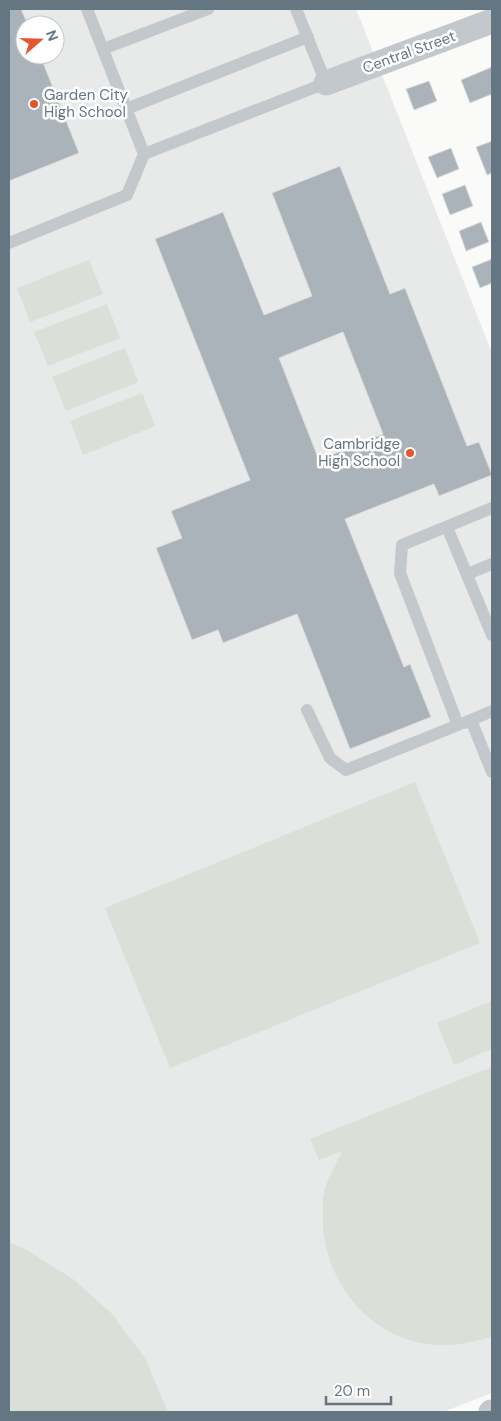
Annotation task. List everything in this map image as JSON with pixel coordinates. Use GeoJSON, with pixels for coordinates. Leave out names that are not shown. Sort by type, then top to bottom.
{"type":"FeatureCollection","features":[{"type":"Feature","properties":{"kind":"street","name":"Central Street"},"geometry":{"type":"LineString","coordinates":[[326,83],[492,21]]}},
{"type":"Feature","properties":{"kind":"lane"},"geometry":{"type":"LineString","coordinates":[[9,243],[127,195],[144,154],[87,9]]}},
{"type":"Feature","properties":{"kind":"lane"},"geometry":{"type":"LineString","coordinates":[[103,49],[208,9]]}},
{"type":"Feature","properties":{"kind":"lane"},"geometry":{"type":"LineString","coordinates":[[144,154],[326,83],[296,9]]}},
{"type":"Feature","properties":{"kind":"lane"},"geometry":{"type":"LineString","coordinates":[[126,109],[308,37]]}},
{"type":"Feature","properties":{"kind":"lane"},"geometry":{"type":"LineString","coordinates":[[458,725],[400,573],[402,545],[492,508]]}},
{"type":"Feature","properties":{"kind":"lane"},"geometry":{"type":"LineString","coordinates":[[447,526],[492,635]]}},
{"type":"Feature","properties":{"kind":"lane"},"geometry":{"type":"LineString","coordinates":[[467,574],[492,564]]}},
{"type":"Feature","properties":{"kind":"lane"},"geometry":{"type":"LineString","coordinates":[[307,710],[330,758],[346,770],[492,711]]}},
{"type":"Feature","properties":{"kind":"lane"},"geometry":{"type":"LineString","coordinates":[[471,720],[492,772]]}},
{"type":"Feature","properties":{"kind":"shaded area"},"geometry":{"type":"Polygon","coordinates":[[[9,9],[356,9],[492,353],[492,1393],[443,1412],[9,1412],[9,9]]]}},
{"type":"Feature","properties":{"kind":"shaded area"},"geometry":{"type":"Polygon","coordinates":[[[89,260],[103,294],[30,322],[17,288],[89,260]]]}},
{"type":"Feature","properties":{"kind":"shaded area"},"geometry":{"type":"Polygon","coordinates":[[[107,304],[120,338],[48,366],[34,332],[107,304]]]}},
{"type":"Feature","properties":{"kind":"shaded area"},"geometry":{"type":"Polygon","coordinates":[[[125,348],[138,382],[66,411],[52,377],[125,348]]]}},
{"type":"Feature","properties":{"kind":"shaded area"},"geometry":{"type":"Polygon","coordinates":[[[142,393],[155,426],[83,455],[70,421],[142,393]]]}},
{"type":"Feature","properties":{"kind":"shaded area"},"geometry":{"type":"Polygon","coordinates":[[[415,782],[480,943],[170,1068],[105,908],[415,782]]]}},
{"type":"Feature","properties":{"kind":"shaded area"},"geometry":{"type":"Polygon","coordinates":[[[492,1001],[492,1049],[454,1065],[437,1023],[492,1001]]]}},
{"type":"Feature","properties":{"kind":"shaded area"},"geometry":{"type":"Polygon","coordinates":[[[492,1067],[492,1337],[448,1345],[421,1343],[399,1336],[380,1326],[363,1312],[348,1295],[337,1277],[329,1256],[324,1234],[323,1195],[342,1151],[319,1160],[310,1139],[492,1067]]]}},
{"type":"Feature","properties":{"kind":"shaded area"},"geometry":{"type":"Polygon","coordinates":[[[9,1242],[25,1249],[73,1279],[111,1313],[145,1358],[168,1412],[9,1412],[9,1242]]]}},
{"type":"Feature","properties":{"kind":"building","name":"Garden City High School"},"geometry":{"type":"Polygon","coordinates":[[[9,9],[21,9],[24,15],[15,15],[15,65],[44,65],[79,153],[9,181],[9,9]]]}},
{"type":"Feature","properties":{"kind":"building"},"geometry":{"type":"Polygon","coordinates":[[[492,67],[492,94],[470,103],[461,80],[492,67]]]}},
{"type":"Feature","properties":{"kind":"building"},"geometry":{"type":"Polygon","coordinates":[[[429,81],[437,101],[414,110],[406,89],[429,81]]]}},
{"type":"Feature","properties":{"kind":"building"},"geometry":{"type":"Polygon","coordinates":[[[492,141],[492,173],[487,175],[476,147],[492,141]]]}},
{"type":"Feature","properties":{"kind":"building"},"geometry":{"type":"Polygon","coordinates":[[[451,148],[459,169],[437,178],[428,157],[451,148]]]}},
{"type":"Feature","properties":{"kind":"building","name":"Cambridge High School"},"geometry":{"type":"Polygon","coordinates":[[[340,166],[390,294],[405,288],[467,446],[479,442],[492,475],[439,496],[434,484],[345,519],[404,667],[410,664],[431,717],[350,749],[297,614],[223,643],[218,630],[192,640],[156,548],[182,538],[171,511],[250,480],[155,239],[223,212],[264,315],[312,296],[272,193],[340,166]],[[343,332],[279,358],[319,460],[383,434],[343,332]]]}},
{"type":"Feature","properties":{"kind":"building"},"geometry":{"type":"Polygon","coordinates":[[[465,185],[473,206],[450,215],[442,194],[465,185]]]}},
{"type":"Feature","properties":{"kind":"building"},"geometry":{"type":"Polygon","coordinates":[[[481,222],[489,242],[466,251],[459,231],[481,222]]]}},
{"type":"Feature","properties":{"kind":"building"},"geometry":{"type":"Polygon","coordinates":[[[492,259],[492,283],[480,288],[472,267],[492,259]]]}},
{"type":"Feature","properties":{"kind":"place","name":"Garden City High School"},"geometry":{"type":"Point","coordinates":[34,104]}},
{"type":"Feature","properties":{"kind":"place","name":"Cambridge High School"},"geometry":{"type":"Point","coordinates":[410,453]}}]}
